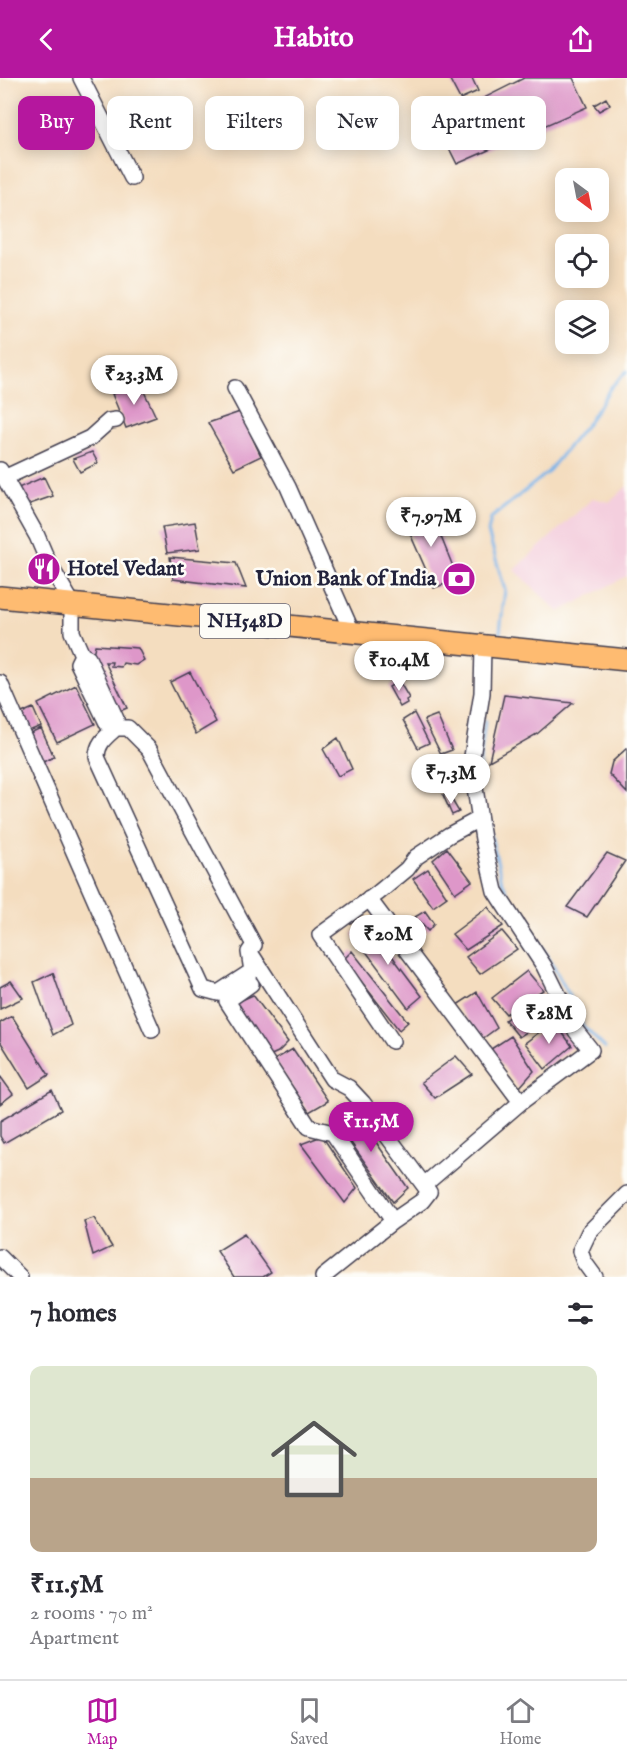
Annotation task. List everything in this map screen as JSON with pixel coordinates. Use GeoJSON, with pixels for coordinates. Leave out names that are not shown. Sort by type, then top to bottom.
{"type":"FeatureCollection","features":[{"type":"Feature","properties":{"kind":"highway","name":"NH548D"},"geometry":{"type":"LineString","coordinates":[[0,597],[627,660]]}},
{"type":"Feature","properties":{"kind":"street"},"geometry":{"type":"LineString","coordinates":[[81,78],[132,178]]}},
{"type":"Feature","properties":{"kind":"street"},"geometry":{"type":"LineString","coordinates":[[235,388],[288,487],[352,632]]}},
{"type":"Feature","properties":{"kind":"street"},"geometry":{"type":"LineString","coordinates":[[116,420],[109,421],[90,438],[2,474],[72,603],[72,632],[82,655],[88,658],[116,719],[116,728]]}},
{"type":"Feature","properties":{"kind":"street"},"geometry":{"type":"LineString","coordinates":[[424,1185],[521,1102],[591,1050],[576,1030],[544,966],[495,891],[479,819],[471,763],[482,693],[493,646]]}},
{"type":"Feature","properties":{"kind":"street"},"geometry":{"type":"LineString","coordinates":[[0,683],[152,1030]]}},
{"type":"Feature","properties":{"kind":"street"},"geometry":{"type":"LineString","coordinates":[[116,728],[128,728],[149,750],[254,945],[249,952],[252,971],[218,993],[203,989],[97,757],[97,749],[102,740],[116,728]]}},
{"type":"Feature","properties":{"kind":"street"},"geometry":{"type":"LineString","coordinates":[[392,1041],[320,935],[407,869],[416,857],[479,819]]}},
{"type":"Feature","properties":{"kind":"street"},"geometry":{"type":"LineString","coordinates":[[369,899],[521,1102]]}},
{"type":"Feature","properties":{"kind":"street"},"geometry":{"type":"LineString","coordinates":[[249,952],[332,1079],[349,1088],[363,1103],[429,1192],[422,1201],[323,1277]]}},
{"type":"Feature","properties":{"kind":"street"},"geometry":{"type":"LineString","coordinates":[[251,984],[227,1001],[309,1127],[333,1133],[393,1221]]}},
{"type":"Feature","properties":{"kind":"street"},"geometry":{"type":"LineString","coordinates":[[595,1277],[584,1262],[580,1251],[589,1232],[627,1194]]}},
{"type":"Feature","properties":{"kind":"street"},"geometry":{"type":"LineString","coordinates":[[0,1257],[20,1277]]}},
{"type":"Feature","properties":{"kind":"shaded area"},"geometry":{"type":"Polygon","coordinates":[[[627,486],[627,576],[559,612],[514,570],[593,498],[610,502],[627,486]]]}},
{"type":"Feature","properties":{"kind":"building"},"geometry":{"type":"Polygon","coordinates":[[[449,78],[472,78],[478,91],[467,96],[458,96],[449,78]]]}},
{"type":"Feature","properties":{"kind":"building"},"geometry":{"type":"Polygon","coordinates":[[[524,78],[573,78],[587,107],[546,125],[546,96],[488,96],[524,78]]]}},
{"type":"Feature","properties":{"kind":"building"},"geometry":{"type":"Polygon","coordinates":[[[606,98],[610,105],[599,111],[594,105],[606,98]]]}},
{"type":"Feature","properties":{"kind":"building"},"geometry":{"type":"Polygon","coordinates":[[[450,150],[489,150],[457,164],[450,150]]]}},
{"type":"Feature","properties":{"kind":"building"},"geometry":{"type":"Polygon","coordinates":[[[140,383],[156,417],[126,428],[112,394],[140,383]]]}},
{"type":"Feature","properties":{"kind":"building"},"geometry":{"type":"Polygon","coordinates":[[[240,412],[261,456],[234,469],[208,423],[240,412]]]}},
{"type":"Feature","properties":{"kind":"building"},"geometry":{"type":"Polygon","coordinates":[[[92,452],[98,463],[80,472],[73,459],[92,452]]]}},
{"type":"Feature","properties":{"kind":"building"},"geometry":{"type":"Polygon","coordinates":[[[44,477],[53,496],[27,505],[18,488],[44,477]]]}},
{"type":"Feature","properties":{"kind":"building"},"geometry":{"type":"Polygon","coordinates":[[[429,507],[458,579],[434,588],[404,520],[429,507]]]}},
{"type":"Feature","properties":{"kind":"building"},"geometry":{"type":"Polygon","coordinates":[[[195,522],[200,549],[167,553],[162,527],[195,522]]]}},
{"type":"Feature","properties":{"kind":"building"},"geometry":{"type":"Polygon","coordinates":[[[170,557],[236,563],[246,588],[173,579],[170,557]]]}},
{"type":"Feature","properties":{"kind":"building"},"geometry":{"type":"Polygon","coordinates":[[[95,645],[138,648],[144,660],[136,665],[123,663],[121,667],[111,666],[112,662],[105,662],[127,708],[115,713],[92,660],[95,645]]]}},
{"type":"Feature","properties":{"kind":"building"},"geometry":{"type":"Polygon","coordinates":[[[190,672],[216,722],[196,734],[170,682],[190,672]]]}},
{"type":"Feature","properties":{"kind":"building"},"geometry":{"type":"Polygon","coordinates":[[[396,676],[409,698],[406,700],[407,703],[400,707],[389,687],[394,684],[391,679],[396,676]]]}},
{"type":"Feature","properties":{"kind":"building"},"geometry":{"type":"Polygon","coordinates":[[[76,685],[95,724],[57,742],[38,704],[76,685]]]}},
{"type":"Feature","properties":{"kind":"building"},"geometry":{"type":"Polygon","coordinates":[[[504,695],[573,703],[537,734],[489,761],[504,695]]]}},
{"type":"Feature","properties":{"kind":"building"},"geometry":{"type":"Polygon","coordinates":[[[33,708],[41,726],[29,731],[22,713],[33,708]]]}},
{"type":"Feature","properties":{"kind":"building"},"geometry":{"type":"Polygon","coordinates":[[[414,713],[429,743],[418,748],[403,720],[414,713]]]}},
{"type":"Feature","properties":{"kind":"building"},"geometry":{"type":"Polygon","coordinates":[[[437,715],[452,750],[441,754],[424,720],[437,715]]]}},
{"type":"Feature","properties":{"kind":"building"},"geometry":{"type":"Polygon","coordinates":[[[41,728],[54,757],[43,762],[30,733],[41,728]]]}},
{"type":"Feature","properties":{"kind":"building"},"geometry":{"type":"Polygon","coordinates":[[[338,738],[352,769],[338,776],[323,749],[338,738]]]}},
{"type":"Feature","properties":{"kind":"building"},"geometry":{"type":"Polygon","coordinates":[[[627,748],[627,793],[609,774],[612,762],[627,748]]]}},
{"type":"Feature","properties":{"kind":"building"},"geometry":{"type":"Polygon","coordinates":[[[443,795],[449,795],[459,812],[452,815],[443,795]]]}},
{"type":"Feature","properties":{"kind":"building"},"geometry":{"type":"Polygon","coordinates":[[[447,848],[472,881],[455,893],[433,860],[447,848]]]}},
{"type":"Feature","properties":{"kind":"building"},"geometry":{"type":"Polygon","coordinates":[[[607,853],[625,861],[587,917],[567,907],[607,853]]]}},
{"type":"Feature","properties":{"kind":"building"},"geometry":{"type":"Polygon","coordinates":[[[428,869],[447,897],[433,907],[413,879],[428,869]]]}},
{"type":"Feature","properties":{"kind":"building"},"geometry":{"type":"Polygon","coordinates":[[[488,907],[503,926],[466,950],[452,934],[488,907]]]}},
{"type":"Feature","properties":{"kind":"building"},"geometry":{"type":"Polygon","coordinates":[[[425,911],[434,924],[428,931],[415,917],[425,911]]]}},
{"type":"Feature","properties":{"kind":"building"},"geometry":{"type":"Polygon","coordinates":[[[368,924],[422,996],[408,1008],[353,934],[368,924]]]}},
{"type":"Feature","properties":{"kind":"building"},"geometry":{"type":"Polygon","coordinates":[[[502,931],[517,949],[480,974],[466,957],[502,931]]]}},
{"type":"Feature","properties":{"kind":"building"},"geometry":{"type":"Polygon","coordinates":[[[352,951],[408,1022],[399,1030],[344,959],[352,951]]]}},
{"type":"Feature","properties":{"kind":"building"},"geometry":{"type":"Polygon","coordinates":[[[527,971],[543,990],[506,1014],[492,998],[527,971]]]}},
{"type":"Feature","properties":{"kind":"building"},"geometry":{"type":"Polygon","coordinates":[[[53,973],[71,1025],[53,1035],[34,982],[53,973]]]}},
{"type":"Feature","properties":{"kind":"building"},"geometry":{"type":"Polygon","coordinates":[[[11,981],[23,998],[0,1009],[0,987],[11,981]]]}},
{"type":"Feature","properties":{"kind":"building"},"geometry":{"type":"Polygon","coordinates":[[[477,992],[497,1028],[482,1039],[457,1005],[477,992]]]}},
{"type":"Feature","properties":{"kind":"building"},"geometry":{"type":"Polygon","coordinates":[[[541,994],[557,1012],[519,1037],[505,1020],[541,994]]]}},
{"type":"Feature","properties":{"kind":"building"},"geometry":{"type":"Polygon","coordinates":[[[253,995],[288,1042],[278,1052],[269,1056],[233,1004],[253,995]]]}},
{"type":"Feature","properties":{"kind":"building"},"geometry":{"type":"Polygon","coordinates":[[[12,1016],[49,1075],[29,1088],[0,1041],[0,1023],[12,1016]]]}},
{"type":"Feature","properties":{"kind":"building"},"geometry":{"type":"Polygon","coordinates":[[[554,1021],[572,1046],[545,1069],[525,1043],[554,1021]]]}},
{"type":"Feature","properties":{"kind":"building"},"geometry":{"type":"Polygon","coordinates":[[[511,1036],[534,1071],[519,1088],[491,1049],[511,1036]]]}},
{"type":"Feature","properties":{"kind":"building"},"geometry":{"type":"Polygon","coordinates":[[[293,1049],[328,1101],[309,1112],[274,1060],[293,1049]]]}},
{"type":"Feature","properties":{"kind":"building"},"geometry":{"type":"Polygon","coordinates":[[[456,1056],[472,1074],[435,1098],[421,1082],[456,1056]]]}},
{"type":"Feature","properties":{"kind":"building"},"geometry":{"type":"Polygon","coordinates":[[[0,1076],[13,1094],[0,1104],[0,1076]]]}},
{"type":"Feature","properties":{"kind":"building"},"geometry":{"type":"Polygon","coordinates":[[[52,1090],[61,1110],[4,1143],[0,1136],[0,1121],[52,1090]]]}},
{"type":"Feature","properties":{"kind":"building"},"geometry":{"type":"Polygon","coordinates":[[[350,1105],[408,1188],[393,1202],[332,1116],[350,1105]]]}},
{"type":"Feature","properties":{"kind":"building"},"geometry":{"type":"Polygon","coordinates":[[[322,1136],[357,1188],[345,1203],[301,1144],[322,1136]]]}},
{"type":"Feature","properties":{"kind":"building"},"geometry":{"type":"Polygon","coordinates":[[[94,1218],[112,1247],[93,1256],[84,1221],[94,1218]]]}},
{"type":"Feature","properties":{"kind":"building"},"geometry":{"type":"Polygon","coordinates":[[[244,1234],[271,1272],[263,1277],[234,1277],[217,1251],[244,1234]]]}},
{"type":"Feature","properties":{"kind":"waterway"},"geometry":{"type":"LineString","coordinates":[[499,640],[505,590],[488,532],[491,518],[547,473],[590,420],[611,387],[627,371]]}},
{"type":"Feature","properties":{"kind":"waterway"},"geometry":{"type":"LineString","coordinates":[[489,687],[495,655]]}},
{"type":"Feature","properties":{"kind":"waterway"},"geometry":{"type":"LineString","coordinates":[[480,776],[485,720]]}},
{"type":"Feature","properties":{"kind":"waterway"},"geometry":{"type":"LineString","coordinates":[[489,827],[502,881],[515,909]]}},
{"type":"Feature","properties":{"kind":"waterway"},"geometry":{"type":"LineString","coordinates":[[526,924],[547,955],[583,1026],[605,1048]]}},
{"type":"Feature","properties":{"kind":"place","name":"Hotel Vedant"},"geometry":{"type":"Point","coordinates":[44,569]}},
{"type":"Feature","properties":{"kind":"place","name":"Union Bank of India"},"geometry":{"type":"Point","coordinates":[459,579]}}]}
